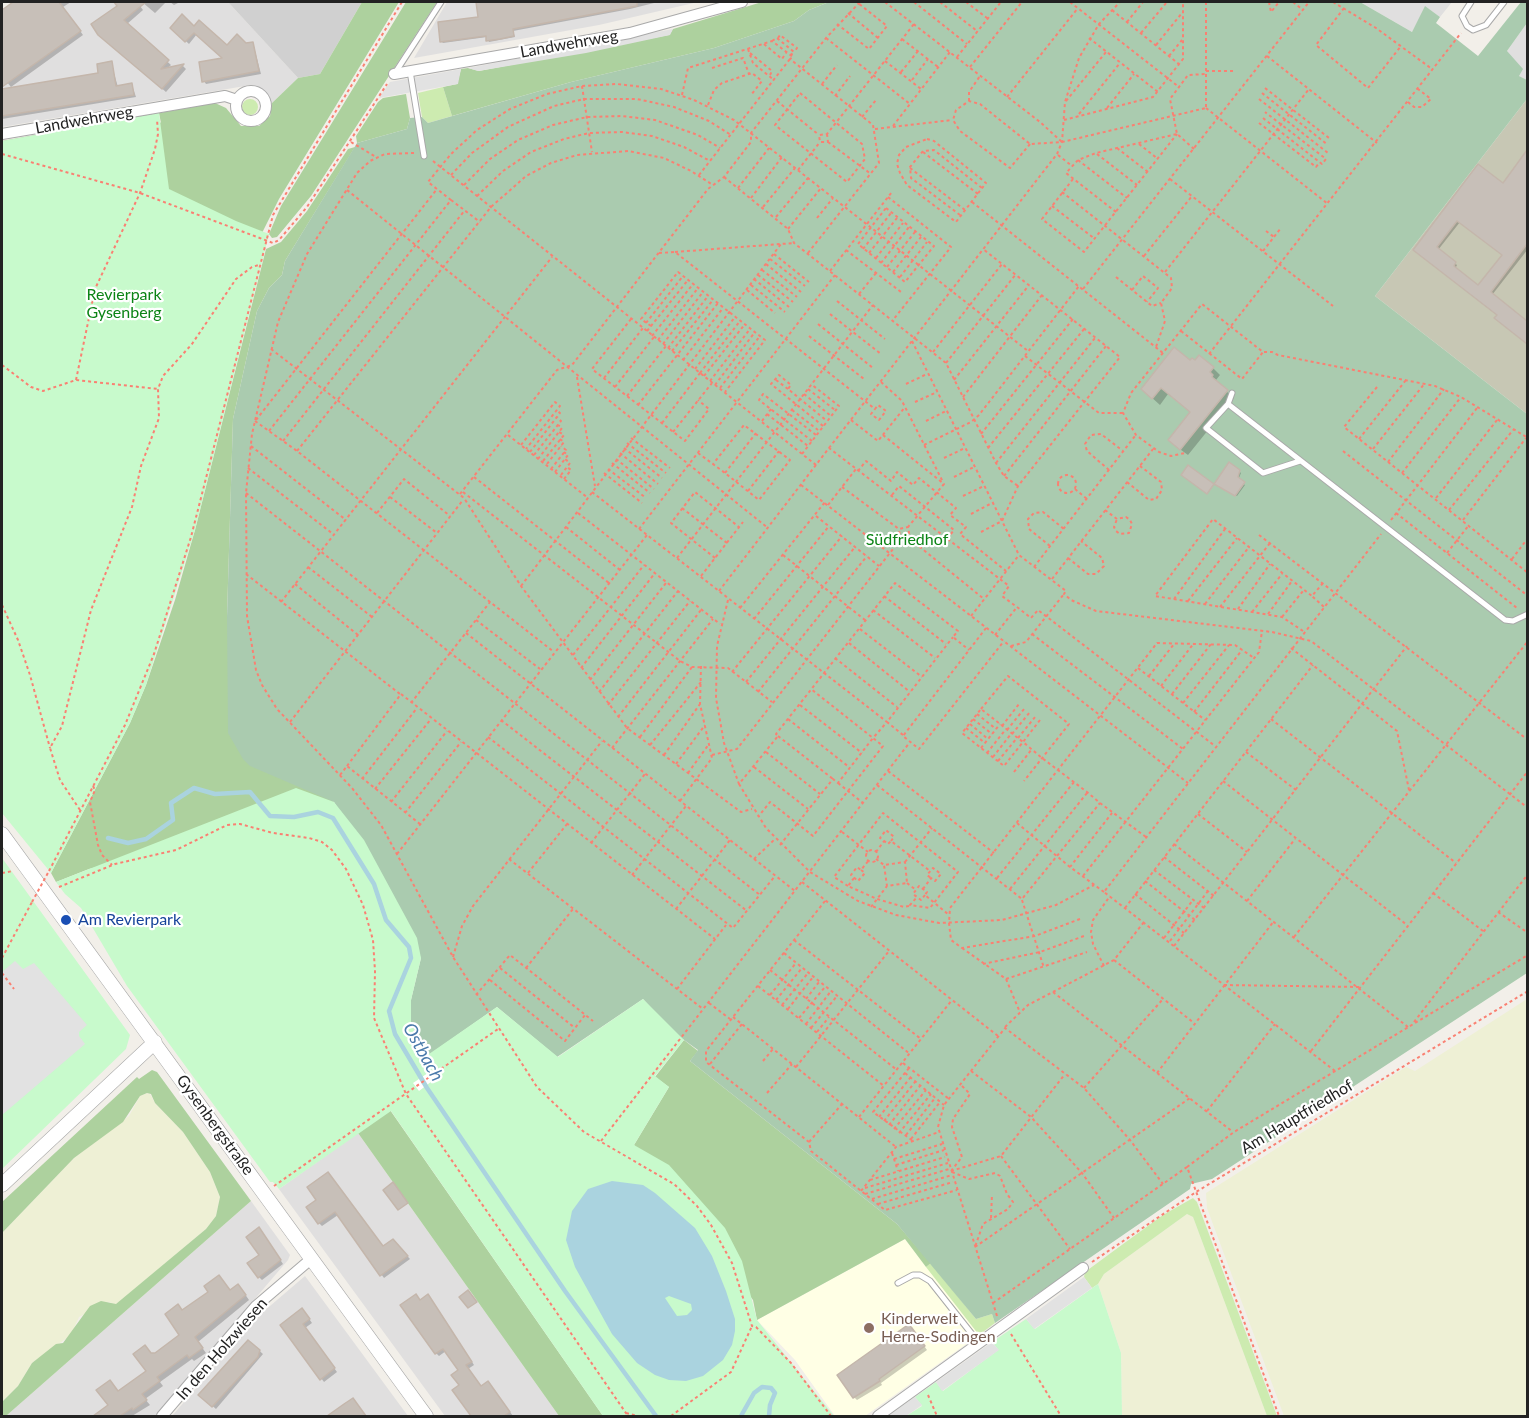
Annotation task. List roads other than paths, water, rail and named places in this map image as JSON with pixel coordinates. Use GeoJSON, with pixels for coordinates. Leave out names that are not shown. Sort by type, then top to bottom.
{"type":"FeatureCollection","features":[{"type":"Feature","properties":{"kind":"street","name":"Landwehrweg"},"geometry":{"type":"LineString","coordinates":[[394,74],[630,33],[742,2]]}},
{"type":"Feature","properties":{"kind":"street","name":"Landwehrweg"},"geometry":{"type":"LineString","coordinates":[[2,134],[225,96],[237,100]]}},
{"type":"Feature","properties":{"kind":"street","name":"Gysenbergstraße"},"geometry":{"type":"LineString","coordinates":[[2,834],[426,1416]]}},
{"type":"Feature","properties":{"kind":"street"},"geometry":{"type":"LineString","coordinates":[[2,1185],[155,1042]]}},
{"type":"Feature","properties":{"kind":"street","name":"In den Holzwiesen"},"geometry":{"type":"LineString","coordinates":[[162,1416],[256,1306],[311,1259]]}},
{"type":"Feature","properties":{"kind":"street"},"geometry":{"type":"LineString","coordinates":[[878,1416],[1083,1268]]}},
{"type":"Feature","properties":{"kind":"lane"},"geometry":{"type":"LineString","coordinates":[[394,74],[441,2]]}},
{"type":"Feature","properties":{"kind":"lane"},"geometry":{"type":"LineString","coordinates":[[1471,2],[1462,16],[1467,26],[1473,30],[1480,29],[1504,2]]}},
{"type":"Feature","properties":{"kind":"lane"},"geometry":{"type":"LineString","coordinates":[[410,71],[424,156]]}},
{"type":"Feature","properties":{"kind":"lane"},"geometry":{"type":"LineString","coordinates":[[1232,393],[1228,404],[1206,428],[1263,473],[1300,461]]}},
{"type":"Feature","properties":{"kind":"lane"},"geometry":{"type":"LineString","coordinates":[[1228,404],[1505,620],[1513,621],[1527,615]]}},
{"type":"Feature","properties":{"kind":"lane"},"geometry":{"type":"LineString","coordinates":[[898,1282],[913,1275],[924,1277],[979,1343]]}},
{"type":"Feature","properties":{"kind":"water"},"geometry":{"type":"Polygon","coordinates":[[[612,1181],[643,1185],[695,1228],[712,1256],[735,1319],[732,1345],[723,1360],[703,1376],[686,1381],[669,1380],[655,1375],[637,1363],[612,1334],[575,1267],[566,1240],[572,1211],[588,1189],[612,1181]],[[669,1296],[665,1298],[677,1316],[687,1315],[692,1310],[691,1304],[669,1296]]]}},
{"type":"Feature","properties":{"kind":"waterway","name":"Ostbach"},"geometry":{"type":"LineString","coordinates":[[108,838],[128,843],[146,839],[173,820],[171,803],[194,788],[215,794],[250,792],[270,816],[294,817],[318,812],[333,818],[374,884],[386,920],[409,947],[411,958],[389,1011],[395,1034],[427,1088],[565,1291],[656,1416]]}},
{"type":"Feature","properties":{"kind":"waterway","name":"Ostbach"},"geometry":{"type":"LineString","coordinates":[[741,1416],[754,1393],[762,1387],[771,1388],[775,1393],[770,1405],[769,1416]]}},
{"type":"Feature","properties":{"kind":"place","name":"Am Revierpark"},"geometry":{"type":"Point","coordinates":[66,920]}},
{"type":"Feature","properties":{"kind":"place","name":"Kinderwelt Herne-Sodingen"},"geometry":{"type":"Point","coordinates":[869,1328]}},
{"type":"Feature","properties":{"kind":"park label","name":"Revierpark Gysenberg"},"geometry":{"type":"Point","coordinates":[124,304]}},
{"type":"Feature","properties":{"kind":"park label","name":"Südfriedhof"},"geometry":{"type":"Point","coordinates":[907,540]}}]}
